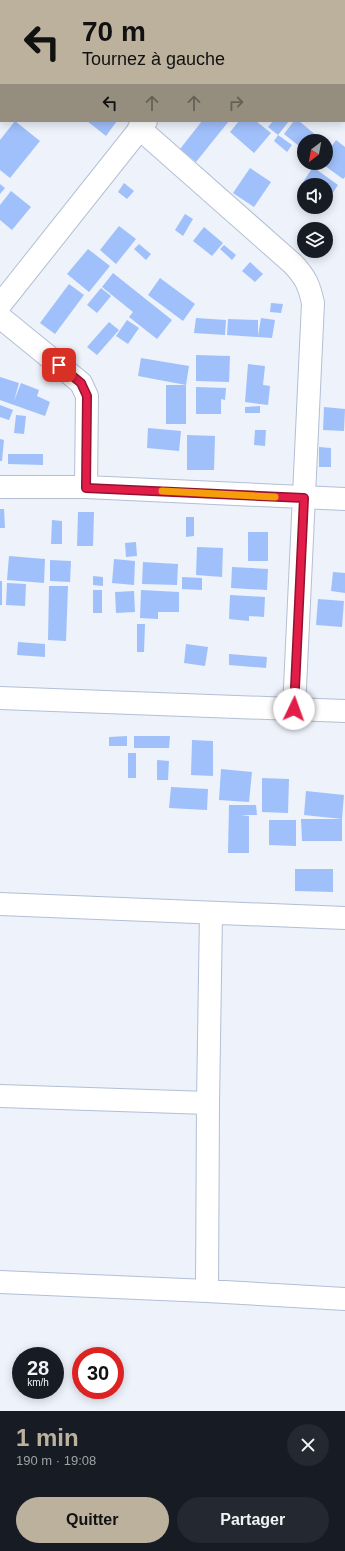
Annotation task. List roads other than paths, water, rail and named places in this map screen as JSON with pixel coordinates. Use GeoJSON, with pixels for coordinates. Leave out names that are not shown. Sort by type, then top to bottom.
{"type":"FeatureCollection","features":[{"type":"Feature","properties":{"kind":"street"},"geometry":{"type":"LineString","coordinates":[[0,305],[142,125],[302,274],[310,287],[313,303],[294,709]]}},
{"type":"Feature","properties":{"kind":"street"},"geometry":{"type":"LineString","coordinates":[[0,317],[81,383],[85,390],[87,396],[86,488]]}},
{"type":"Feature","properties":{"kind":"street"},"geometry":{"type":"LineString","coordinates":[[0,486],[86,488],[345,499]]}},
{"type":"Feature","properties":{"kind":"street"},"geometry":{"type":"LineString","coordinates":[[0,698],[345,711]]}},
{"type":"Feature","properties":{"kind":"street"},"geometry":{"type":"LineString","coordinates":[[0,904],[345,918]]}},
{"type":"Feature","properties":{"kind":"street"},"geometry":{"type":"LineString","coordinates":[[207,1291],[211,913]]}},
{"type":"Feature","properties":{"kind":"street"},"geometry":{"type":"LineString","coordinates":[[0,1096],[208,1103]]}},
{"type":"Feature","properties":{"kind":"street"},"geometry":{"type":"LineString","coordinates":[[0,1282],[345,1299]]}}]}
